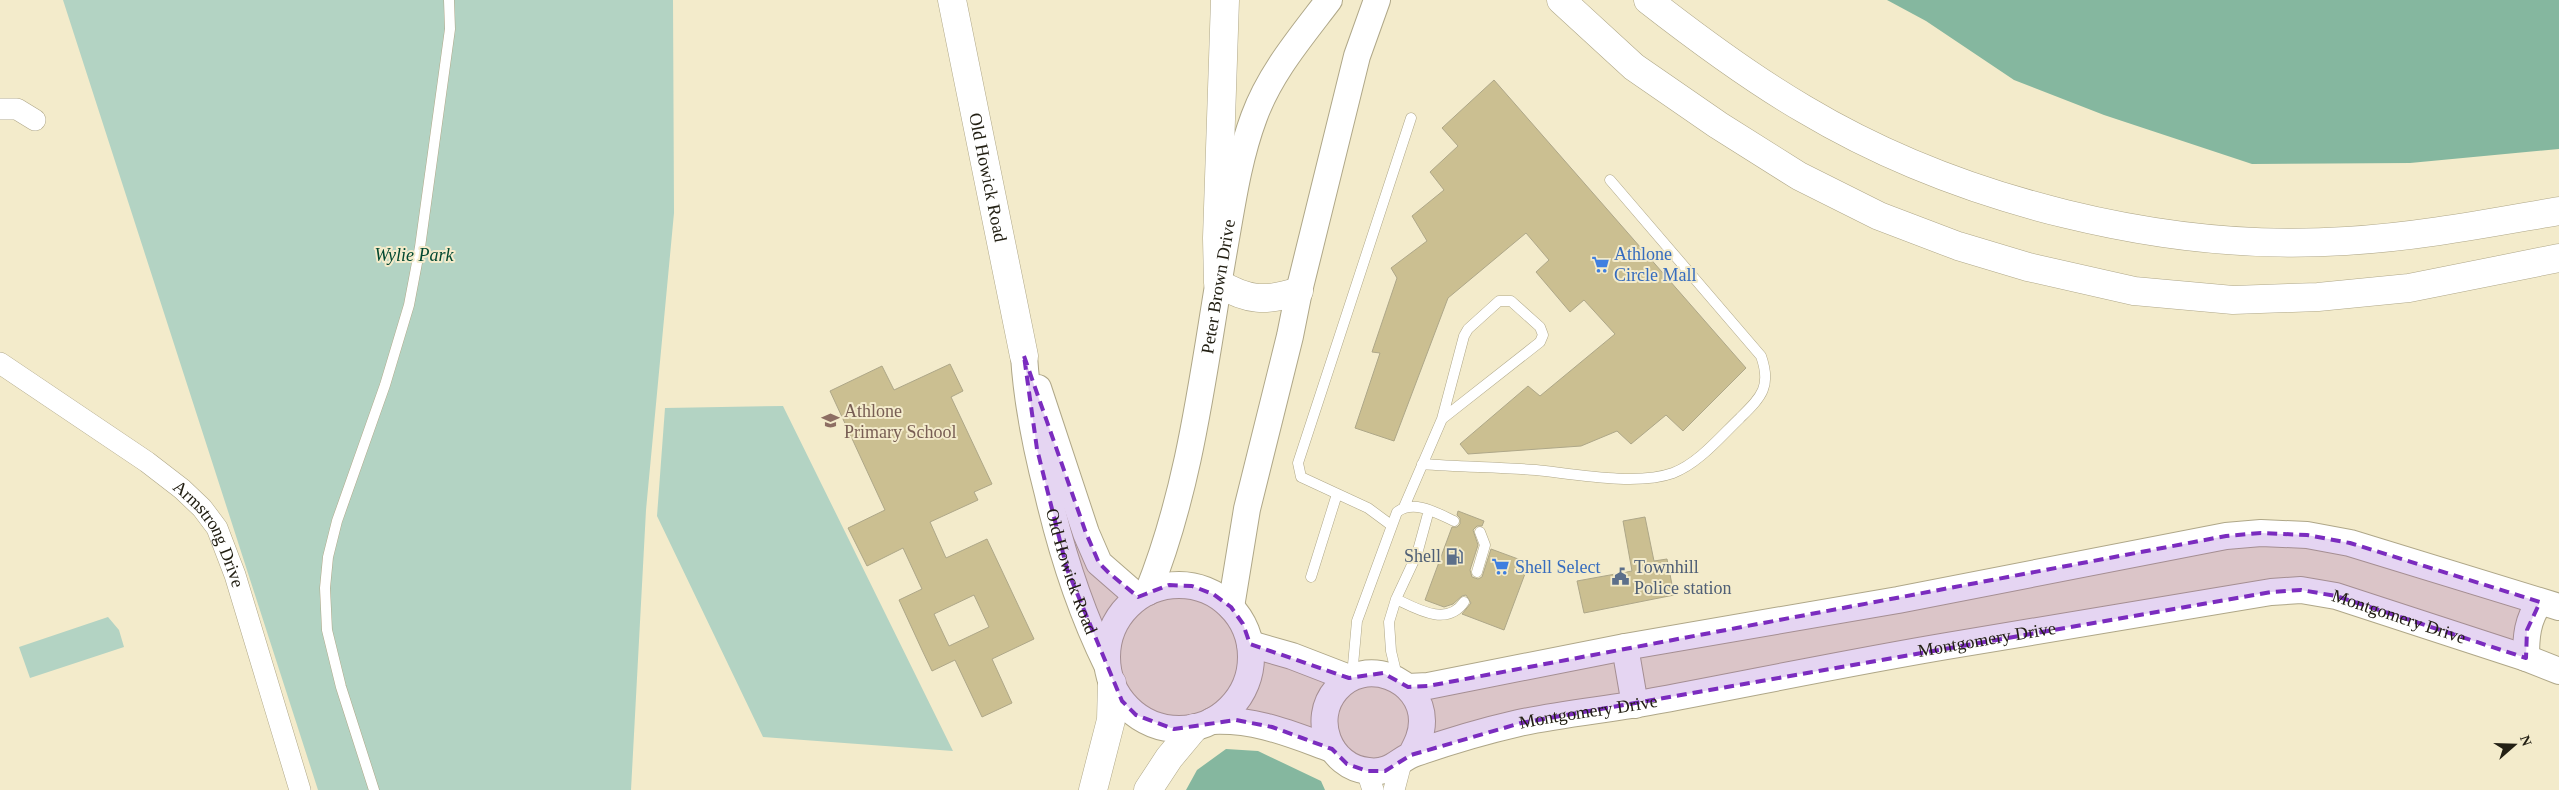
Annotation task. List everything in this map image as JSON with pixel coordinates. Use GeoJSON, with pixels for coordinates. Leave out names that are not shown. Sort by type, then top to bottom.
{"type":"FeatureCollection","features":[{"type":"Feature","properties":{"kind":"main road","name":"Old Howick Road"},"geometry":{"type":"LineString","coordinates":[[952,0],[1024,356]]}},
{"type":"Feature","properties":{"kind":"main road"},"geometry":{"type":"LineString","coordinates":[[1226,0],[1217,238],[1218,283],[1232,292],[1256,299],[1284,296],[1298,291]]}},
{"type":"Feature","properties":{"kind":"main road"},"geometry":{"type":"LineString","coordinates":[[1561,0],[1634,67],[1718,125],[1799,176],[1880,216],[1958,246],[2028,267],[2134,291],[2233,300],[2318,297],[2409,288],[2559,258]]}},
{"type":"Feature","properties":{"kind":"main road"},"geometry":{"type":"LineString","coordinates":[[1648,0],[1716,53],[1813,114],[1896,156],[1980,189],[2071,215],[2160,232],[2259,242],[2336,241],[2416,234],[2559,211]]}},
{"type":"Feature","properties":{"kind":"main road"},"geometry":{"type":"LineString","coordinates":[[1093,790],[1111,720],[1110,675]]}},
{"type":"Feature","properties":{"kind":"main road"},"geometry":{"type":"LineString","coordinates":[[1148,790],[1169,758],[1203,724]]}},
{"type":"Feature","properties":{"kind":"street","name":"Peter Brown Drive"},"geometry":{"type":"LineString","coordinates":[[1143,594],[1162,557],[1173,519],[1195,424],[1218,283],[1241,160],[1254,117],[1272,78],[1329,0]]}},
{"type":"Feature","properties":{"kind":"street"},"geometry":{"type":"LineString","coordinates":[[1231,607],[1247,509],[1290,336],[1298,291],[1357,56],[1377,0]]}},
{"type":"Feature","properties":{"kind":"street"},"geometry":{"type":"LineString","coordinates":[[0,109],[16,109],[36,120]]}},
{"type":"Feature","properties":{"kind":"street","name":"Old Howick Road"},"geometry":{"type":"LineString","coordinates":[[1024,356],[1047,414],[1086,533],[1099,563],[1143,594]]}},
{"type":"Feature","properties":{"kind":"street","name":"Old Howick Road"},"geometry":{"type":"LineString","coordinates":[[1024,356],[1026,398],[1036,449],[1067,570],[1088,626],[1110,675]]}},
{"type":"Feature","properties":{"kind":"street","name":"Armstrong Drive"},"geometry":{"type":"LineString","coordinates":[[0,363],[147,462],[182,489],[202,508],[217,528],[235,575],[300,790]]}},
{"type":"Feature","properties":{"kind":"street"},"geometry":{"type":"LineString","coordinates":[[1332,749],[1324,726],[1328,702],[1336,688],[1350,678],[1367,673],[1383,673],[1403,683],[1428,686],[1625,647],[1898,600],[2226,536],[2261,533],[2306,535],[2350,543],[2549,604],[2528,624],[2526,658]]}},
{"type":"Feature","properties":{"kind":"street"},"geometry":{"type":"LineString","coordinates":[[1203,724],[1231,708],[1244,689],[1250,667],[1250,644],[1243,624],[1231,607],[1213,594],[1192,586],[1169,585],[1143,594],[1124,611],[1113,627],[1108,646],[1110,675],[1122,701],[1136,715],[1154,725],[1174,729],[1203,724],[1250,722],[1272,727],[1332,749],[1347,764],[1370,781],[1384,770],[1406,759]]}},
{"type":"Feature","properties":{"kind":"street","name":"Montgomery Drive"},"geometry":{"type":"LineString","coordinates":[[1406,759],[1447,742],[1521,723],[1635,705],[1981,640],[2271,592],[2301,590],[2336,596],[2526,658],[2559,672]]}},
{"type":"Feature","properties":{"kind":"street"},"geometry":{"type":"LineString","coordinates":[[1250,644],[1301,659],[1350,678]]}},
{"type":"Feature","properties":{"kind":"street"},"geometry":{"type":"LineString","coordinates":[[1625,647],[1635,705]]}},
{"type":"Feature","properties":{"kind":"street"},"geometry":{"type":"LineString","coordinates":[[1394,790],[1406,759],[1420,738],[1422,720],[1418,702],[1403,683]]}},
{"type":"Feature","properties":{"kind":"lane"},"geometry":{"type":"LineString","coordinates":[[374,790],[340,687],[327,630],[325,588],[328,557],[337,521],[385,385],[409,305],[420,246],[450,29],[450,0]]}},
{"type":"Feature","properties":{"kind":"lane"},"geometry":{"type":"LineString","coordinates":[[1391,525],[1368,508],[1301,477],[1298,463],[1411,118]]}},
{"type":"Feature","properties":{"kind":"lane"},"geometry":{"type":"LineString","coordinates":[[1422,464],[1536,470],[1579,476],[1646,478],[1671,474],[1691,464],[1759,400],[1766,384],[1766,370],[1760,356],[1610,180]]}},
{"type":"Feature","properties":{"kind":"lane"},"geometry":{"type":"LineString","coordinates":[[1350,678],[1356,621],[1391,525],[1397,512],[1404,507],[1442,419],[1464,336],[1468,329],[1499,301],[1511,301],[1540,327],[1543,335],[1540,342],[1442,419]]}},
{"type":"Feature","properties":{"kind":"lane"},"geometry":{"type":"LineString","coordinates":[[1311,577],[1337,494]]}},
{"type":"Feature","properties":{"kind":"lane"},"geometry":{"type":"LineString","coordinates":[[1404,507],[1429,510],[1454,521]]}},
{"type":"Feature","properties":{"kind":"lane"},"geometry":{"type":"LineString","coordinates":[[1403,683],[1389,637],[1389,622],[1396,599],[1417,554],[1429,510]]}},
{"type":"Feature","properties":{"kind":"lane"},"geometry":{"type":"LineString","coordinates":[[1476,572],[1485,545],[1480,532]]}},
{"type":"Feature","properties":{"kind":"lane"},"geometry":{"type":"LineString","coordinates":[[1396,599],[1419,610],[1443,615],[1457,612],[1464,602]]}},
{"type":"Feature","properties":{"kind":"highlighted area"},"geometry":{"type":"Polygon","coordinates":[[[1024,356],[1086,533],[1099,563],[1109,573],[1138,597],[1169,585],[1192,586],[1213,594],[1231,607],[1243,624],[1250,644],[1349,678],[1383,673],[1408,687],[1428,686],[2226,536],[2261,533],[2307,535],[2350,543],[2540,602],[2527,630],[2526,658],[2336,596],[2301,590],[2271,592],[1521,723],[1411,755],[1385,771],[1367,771],[1347,764],[1332,749],[1272,727],[1236,720],[1174,729],[1136,715],[1122,701],[1067,569],[1037,449],[1024,356]]]}},
{"type":"Feature","properties":{"kind":"green space","name":"Wylie Park"},"geometry":{"type":"Polygon","coordinates":[[[63,0],[673,0],[674,213],[646,510],[631,790],[318,790],[63,0]]]}},
{"type":"Feature","properties":{"kind":"green space"},"geometry":{"type":"Polygon","coordinates":[[[1887,0],[2559,0],[2559,149],[2410,163],[2252,164],[2104,115],[2014,80],[1926,21],[1887,0]]]}},
{"type":"Feature","properties":{"kind":"green space"},"geometry":{"type":"Polygon","coordinates":[[[783,406],[953,751],[763,737],[657,516],[665,408],[783,406]]]}},
{"type":"Feature","properties":{"kind":"green space"},"geometry":{"type":"Polygon","coordinates":[[[108,617],[119,630],[124,647],[30,678],[19,647],[108,617]]]}},
{"type":"Feature","properties":{"kind":"green space"},"geometry":{"type":"Polygon","coordinates":[[[1226,749],[1258,751],[1321,781],[1325,790],[1186,790],[1197,770],[1226,749]]]}},
{"type":"Feature","properties":{"kind":"building","name":"Athlone Circle Mall"},"geometry":{"type":"Polygon","coordinates":[[[1494,80],[1746,368],[1683,431],[1666,415],[1631,444],[1617,431],[1581,446],[1468,454],[1460,444],[1528,386],[1540,396],[1615,334],[1584,300],[1570,312],[1536,272],[1549,260],[1526,233],[1448,298],[1394,441],[1355,428],[1380,353],[1372,352],[1397,278],[1391,268],[1427,241],[1412,216],[1444,190],[1430,172],[1458,146],[1442,128],[1494,80]]]}},
{"type":"Feature","properties":{"kind":"building"},"geometry":{"type":"Polygon","coordinates":[[[950,364],[963,391],[951,397],[992,484],[974,492],[978,500],[930,522],[946,558],[987,539],[1034,639],[992,659],[1012,703],[982,717],[955,660],[932,671],[922,650],[899,600],[922,589],[903,548],[867,566],[848,528],[885,510],[830,391],[882,366],[894,390],[950,364]],[[974,595],[934,614],[949,646],[989,627],[974,595]]]}},
{"type":"Feature","properties":{"kind":"building"},"geometry":{"type":"Polygon","coordinates":[[[1458,511],[1484,521],[1482,526],[1477,526],[1473,530],[1478,545],[1470,570],[1472,577],[1478,579],[1482,577],[1491,549],[1529,563],[1504,630],[1462,614],[1471,603],[1466,595],[1453,604],[1444,607],[1425,600],[1452,527],[1457,527],[1460,524],[1460,518],[1457,515],[1458,511]]]}},
{"type":"Feature","properties":{"kind":"building"},"geometry":{"type":"Polygon","coordinates":[[[1645,517],[1654,561],[1667,559],[1674,595],[1584,613],[1577,581],[1632,571],[1623,521],[1645,517]]]}},
{"type":"Feature","properties":{"kind":"place","name":"Athlone Circle Mall"},"geometry":{"type":"Point","coordinates":[1600,264]}},
{"type":"Feature","properties":{"kind":"place","name":"Athlone Primary School"},"geometry":{"type":"Point","coordinates":[830,421]}},
{"type":"Feature","properties":{"kind":"place","name":"Shell"},"geometry":{"type":"Point","coordinates":[1455,556]}},
{"type":"Feature","properties":{"kind":"place","name":"Shell Select"},"geometry":{"type":"Point","coordinates":[1501,567]}},
{"type":"Feature","properties":{"kind":"place","name":"Townhill Police station"},"geometry":{"type":"Point","coordinates":[1620,577]}}]}
